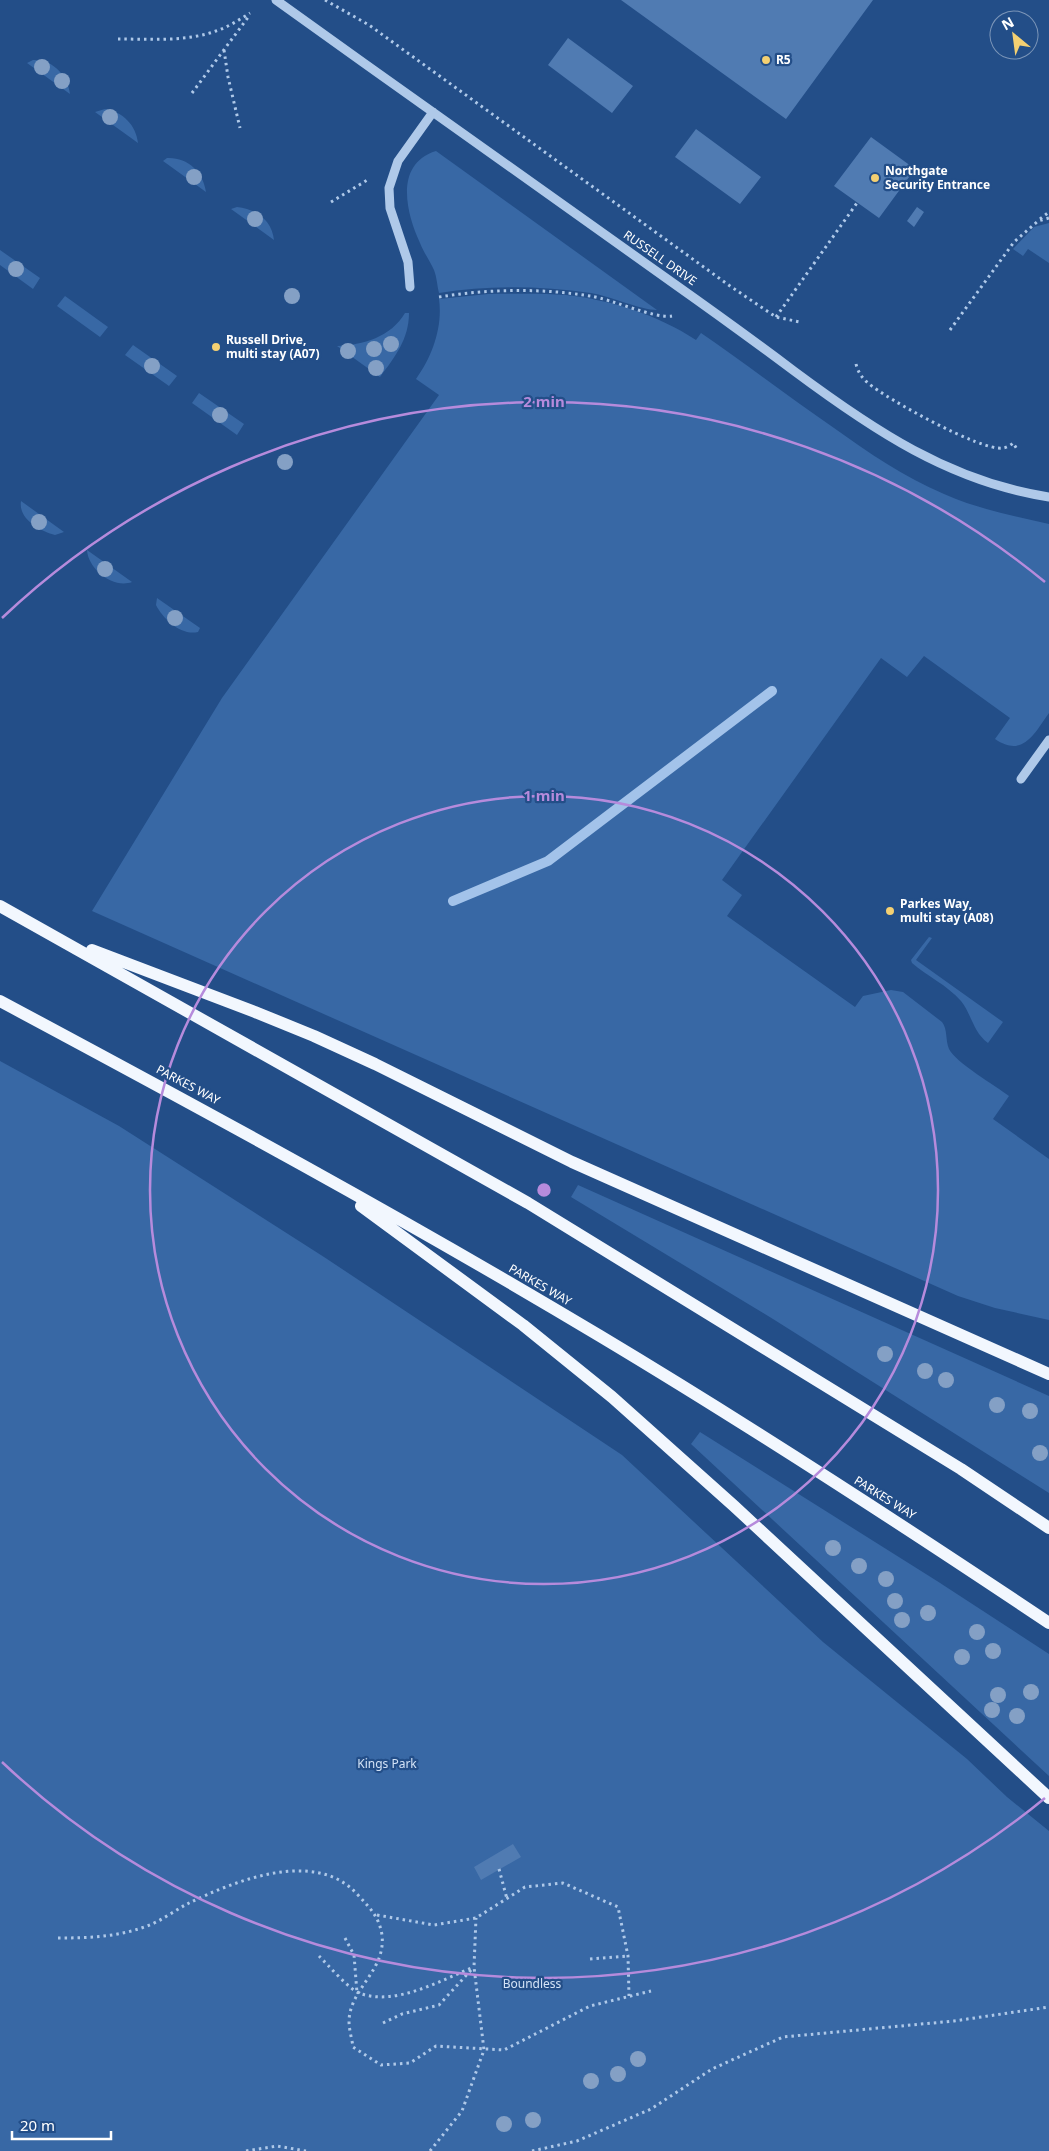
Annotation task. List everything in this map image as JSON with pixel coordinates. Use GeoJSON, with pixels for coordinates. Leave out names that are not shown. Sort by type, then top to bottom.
{"type":"FeatureCollection","features":[{"type":"Feature","properties":{"kind":"main road"},"geometry":{"type":"LineString","coordinates":[[0,906],[528,1203],[961,1469],[1049,1528]]}},
{"type":"Feature","properties":{"kind":"main road"},"geometry":{"type":"LineString","coordinates":[[54,936],[314,1036],[375,1064],[572,1162],[1049,1374]]}},
{"type":"Feature","properties":{"kind":"main road","name":"PARKES WAY"},"geometry":{"type":"LineString","coordinates":[[0,1001],[252,1135],[599,1335],[905,1527],[1049,1623]]}},
{"type":"Feature","properties":{"kind":"main road"},"geometry":{"type":"LineString","coordinates":[[308,1168],[523,1325],[612,1397],[727,1499],[1049,1798]]}},
{"type":"Feature","properties":{"kind":"street","name":"RUSSELL DRIVE"},"geometry":{"type":"LineString","coordinates":[[276,0],[703,304],[862,421],[926,458],[946,467],[976,478],[1049,497]]}},
{"type":"Feature","properties":{"kind":"street"},"geometry":{"type":"LineString","coordinates":[[410,287],[408,262],[390,208],[389,188],[398,161],[433,112]]}},
{"type":"Feature","properties":{"kind":"street"},"geometry":{"type":"LineString","coordinates":[[1021,779],[1049,740]]}},
{"type":"Feature","properties":{"kind":"path"},"geometry":{"type":"LineString","coordinates":[[325,0],[369,25],[730,286],[776,317],[800,322]]}},
{"type":"Feature","properties":{"kind":"path"},"geometry":{"type":"LineString","coordinates":[[118,39],[199,36],[216,31],[250,13],[192,93]]}},
{"type":"Feature","properties":{"kind":"path"},"geometry":{"type":"LineString","coordinates":[[224,49],[228,77],[240,128]]}},
{"type":"Feature","properties":{"kind":"path"},"geometry":{"type":"LineString","coordinates":[[331,202],[370,179]]}},
{"type":"Feature","properties":{"kind":"path"},"geometry":{"type":"LineString","coordinates":[[776,317],[857,203]]}},
{"type":"Feature","properties":{"kind":"path"},"geometry":{"type":"LineString","coordinates":[[950,330],[1014,242],[1049,212]]}},
{"type":"Feature","properties":{"kind":"path"},"geometry":{"type":"LineString","coordinates":[[1038,221],[1049,218]]}},
{"type":"Feature","properties":{"kind":"path"},"geometry":{"type":"LineString","coordinates":[[439,297],[484,291],[563,292],[590,296],[658,315],[672,316]]}},
{"type":"Feature","properties":{"kind":"path"},"geometry":{"type":"LineString","coordinates":[[856,364],[858,371],[869,384],[924,418],[986,446],[1003,449],[1014,443],[1017,449]]}},
{"type":"Feature","properties":{"kind":"path"},"geometry":{"type":"LineString","coordinates":[[499,1869],[507,1899]]}},
{"type":"Feature","properties":{"kind":"path"},"geometry":{"type":"LineString","coordinates":[[58,1938],[105,1937],[148,1926],[187,1904],[231,1885],[288,1870],[324,1874],[352,1888],[377,1915],[382,1936],[379,1963],[358,1993],[349,2020],[353,2047],[380,2065],[410,2063],[436,2046],[504,2050],[590,2006],[651,1992]]}},
{"type":"Feature","properties":{"kind":"path"},"geometry":{"type":"LineString","coordinates":[[377,1915],[434,1926],[476,1918],[525,1888],[563,1883],[618,1908],[628,1956],[629,1996]]}},
{"type":"Feature","properties":{"kind":"path"},"geometry":{"type":"LineString","coordinates":[[430,2151],[462,2112],[484,2050],[474,1967],[476,1918]]}},
{"type":"Feature","properties":{"kind":"path"},"geometry":{"type":"LineString","coordinates":[[345,1938],[354,1955],[358,1993]]}},
{"type":"Feature","properties":{"kind":"path"},"geometry":{"type":"LineString","coordinates":[[319,1956],[358,1993],[381,1996],[404,1996],[474,1967]]}},
{"type":"Feature","properties":{"kind":"path"},"geometry":{"type":"LineString","coordinates":[[590,1959],[628,1956]]}},
{"type":"Feature","properties":{"kind":"path"},"geometry":{"type":"LineString","coordinates":[[383,2024],[402,2014],[439,2005],[474,1967]]}},
{"type":"Feature","properties":{"kind":"path"},"geometry":{"type":"LineString","coordinates":[[532,2151],[577,2140],[651,2109],[712,2069],[784,2037],[954,2021],[1049,2007]]}},
{"type":"Feature","properties":{"kind":"path"},"geometry":{"type":"LineString","coordinates":[[246,2151],[277,2146],[306,2151]]}},
{"type":"Feature","properties":{"kind":"green space"},"geometry":{"type":"Polygon","coordinates":[[[33,60],[47,62],[58,70],[69,87],[70,94],[27,63],[33,60]]]}},
{"type":"Feature","properties":{"kind":"green space"},"geometry":{"type":"Polygon","coordinates":[[[105,109],[117,113],[128,120],[135,131],[138,143],[95,112],[105,109]]]}},
{"type":"Feature","properties":{"kind":"green space"},"geometry":{"type":"Polygon","coordinates":[[[436,151],[657,310],[643,308],[591,293],[553,289],[515,287],[439,293],[434,270],[415,231],[408,204],[407,191],[409,178],[414,167],[423,157],[436,151]]]}},
{"type":"Feature","properties":{"kind":"green space"},"geometry":{"type":"Polygon","coordinates":[[[167,158],[181,160],[193,167],[198,172],[206,192],[163,161],[167,158]]]}},
{"type":"Feature","properties":{"kind":"green space"},"geometry":{"type":"Polygon","coordinates":[[[237,207],[251,210],[262,217],[270,227],[274,240],[231,209],[237,207]]]}},
{"type":"Feature","properties":{"kind":"green space"},"geometry":{"type":"Polygon","coordinates":[[[1049,223],[1049,263],[1028,249],[1023,256],[1013,249],[1034,227],[1049,223]]]}},
{"type":"Feature","properties":{"kind":"green space"},"geometry":{"type":"Polygon","coordinates":[[[0,250],[40,278],[33,289],[0,265],[0,250]]]}},
{"type":"Feature","properties":{"kind":"green space"},"geometry":{"type":"Polygon","coordinates":[[[488,294],[546,294],[583,297],[617,305],[650,316],[696,340],[701,333],[860,446],[915,480],[970,504],[1049,524],[1049,713],[1033,735],[1020,745],[1013,746],[995,739],[1010,718],[924,656],[907,677],[881,658],[722,880],[742,895],[727,916],[855,1007],[863,996],[891,990],[903,992],[942,1022],[949,1049],[959,1060],[1009,1096],[993,1119],[1049,1159],[1049,1320],[995,1308],[958,1296],[92,911],[222,698],[439,395],[416,379],[427,361],[438,331],[439,299],[488,294]]]}},
{"type":"Feature","properties":{"kind":"green space"},"geometry":{"type":"Polygon","coordinates":[[[65,296],[108,327],[100,337],[57,306],[65,296]]]}},
{"type":"Feature","properties":{"kind":"green space"},"geometry":{"type":"Polygon","coordinates":[[[405,313],[409,313],[404,339],[396,355],[380,377],[337,346],[357,344],[376,338],[392,328],[405,313]]]}},
{"type":"Feature","properties":{"kind":"green space"},"geometry":{"type":"Polygon","coordinates":[[[133,345],[177,376],[169,386],[125,355],[133,345]]]}},
{"type":"Feature","properties":{"kind":"green space"},"geometry":{"type":"Polygon","coordinates":[[[199,393],[244,424],[237,435],[192,403],[199,393]]]}},
{"type":"Feature","properties":{"kind":"green space"},"geometry":{"type":"Polygon","coordinates":[[[21,501],[64,532],[55,535],[43,531],[31,523],[23,513],[21,501]]]}},
{"type":"Feature","properties":{"kind":"green space"},"geometry":{"type":"Polygon","coordinates":[[[87,550],[132,582],[117,583],[103,576],[92,564],[87,550]]]}},
{"type":"Feature","properties":{"kind":"green space"},"geometry":{"type":"Polygon","coordinates":[[[157,598],[200,628],[198,632],[192,633],[179,629],[168,621],[156,605],[157,598]]]}},
{"type":"Feature","properties":{"kind":"green space"},"geometry":{"type":"Polygon","coordinates":[[[929,937],[932,938],[916,960],[1003,1022],[988,1043],[979,1034],[961,1001],[950,990],[912,963],[911,960],[929,937]]]}},
{"type":"Feature","properties":{"kind":"green space","name":"Kings Park"},"geometry":{"type":"Polygon","coordinates":[[[0,1061],[119,1126],[324,1257],[622,1455],[823,1642],[967,1759],[1007,1797],[1049,1831],[1049,2151],[0,2151],[0,1061]]]}},
{"type":"Feature","properties":{"kind":"green space"},"geometry":{"type":"Polygon","coordinates":[[[578,1185],[1049,1396],[1049,1493],[773,1319],[571,1197],[578,1185]]]}},
{"type":"Feature","properties":{"kind":"green space"},"geometry":{"type":"Polygon","coordinates":[[[700,1432],[1049,1654],[1049,1776],[691,1444],[700,1432]]]}},
{"type":"Feature","properties":{"kind":"building","name":"R5"},"geometry":{"type":"Polygon","coordinates":[[[621,0],[873,0],[786,119],[621,0]]]}},
{"type":"Feature","properties":{"kind":"building"},"geometry":{"type":"Polygon","coordinates":[[[568,38],[633,86],[612,113],[548,65],[568,38]]]}},
{"type":"Feature","properties":{"kind":"building"},"geometry":{"type":"Polygon","coordinates":[[[696,129],[761,177],[740,204],[675,157],[696,129]]]}},
{"type":"Feature","properties":{"kind":"building","name":"Northgate Security Entrance"},"geometry":{"type":"Polygon","coordinates":[[[871,137],[915,169],[879,218],[834,186],[871,137]]]}},
{"type":"Feature","properties":{"kind":"building"},"geometry":{"type":"Polygon","coordinates":[[[917,207],[924,212],[914,227],[907,221],[917,207]]]}},
{"type":"Feature","properties":{"kind":"building"},"geometry":{"type":"Polygon","coordinates":[[[513,1844],[521,1857],[481,1880],[474,1867],[513,1844]]]}},
{"type":"Feature","properties":{"kind":"waterway"},"geometry":{"type":"LineString","coordinates":[[453,901],[548,861],[772,691]]}},
{"type":"Feature","properties":{"kind":"place","name":"R5"},"geometry":{"type":"Point","coordinates":[766,60]}},
{"type":"Feature","properties":{"kind":"place","name":"Northgate Security Entrance"},"geometry":{"type":"Point","coordinates":[875,178]}},
{"type":"Feature","properties":{"kind":"place","name":"Russell Drive, multi stay (A07)"},"geometry":{"type":"Point","coordinates":[216,347]}},
{"type":"Feature","properties":{"kind":"place","name":"Parkes Way, multi stay (A08)"},"geometry":{"type":"Point","coordinates":[890,911]}},
{"type":"Feature","properties":{"kind":"park label","name":"Boundless"},"geometry":{"type":"Point","coordinates":[532,1984]}}]}
